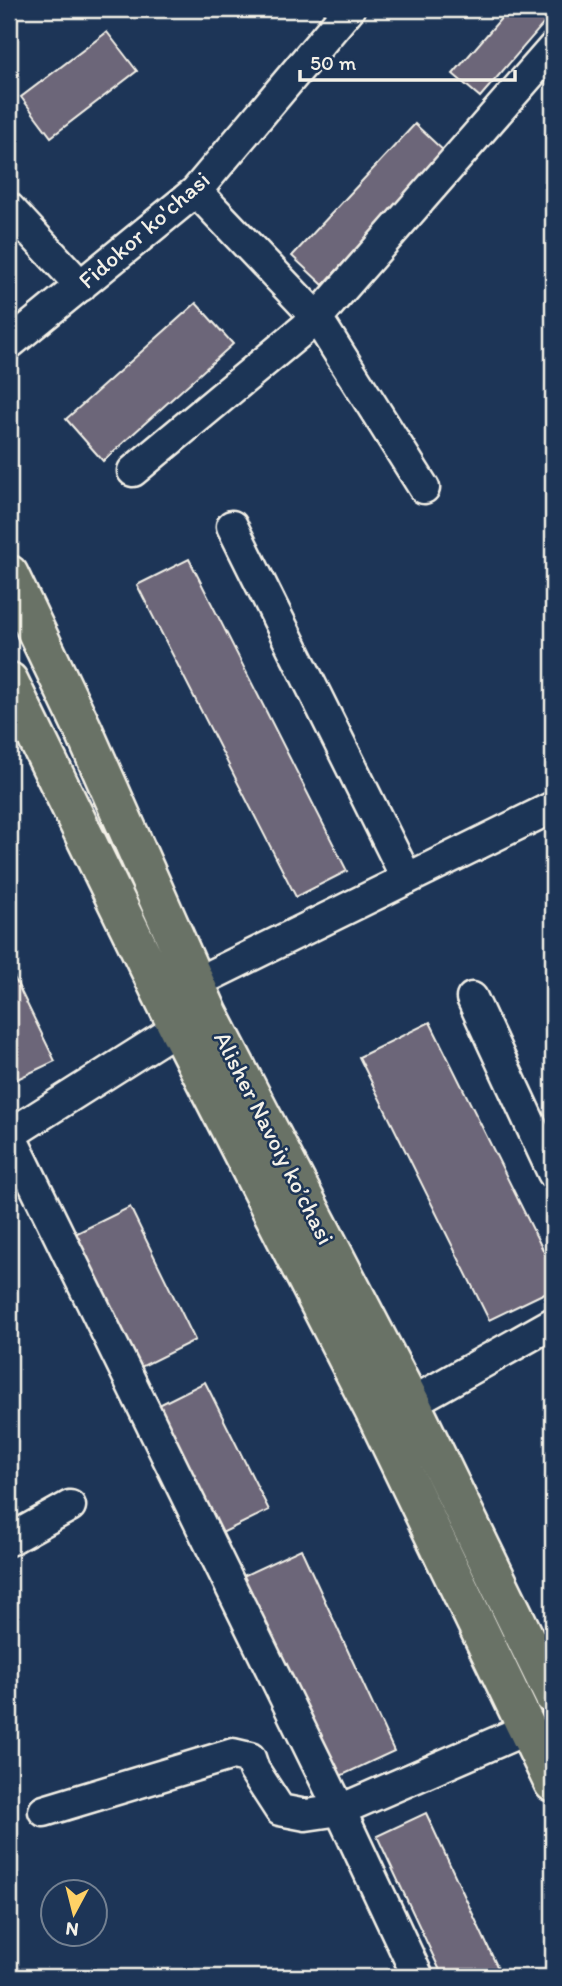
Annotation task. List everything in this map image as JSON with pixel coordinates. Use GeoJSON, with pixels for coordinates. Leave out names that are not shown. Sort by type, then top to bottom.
{"type":"FeatureCollection","features":[{"type":"Feature","properties":{"kind":"main road","name":"Alisher Navoiy ko’chasi"},"geometry":{"type":"LineString","coordinates":[[9,574],[83,729],[187,1005],[377,1417],[553,1783]]}},
{"type":"Feature","properties":{"kind":"main road","name":"Alisher Navoiy ko’chasi"},"geometry":{"type":"LineString","coordinates":[[9,681],[411,1403],[553,1695]]}},
{"type":"Feature","properties":{"kind":"street","name":"Fidokor ko'chasi"},"geometry":{"type":"LineString","coordinates":[[9,344],[196,191],[349,9]]}},
{"type":"Feature","properties":{"kind":"street"},"geometry":{"type":"LineString","coordinates":[[133,471],[317,318],[553,48]]}},
{"type":"Feature","properties":{"kind":"street"},"geometry":{"type":"LineString","coordinates":[[196,191],[317,318],[424,488]]}},
{"type":"Feature","properties":{"kind":"street"},"geometry":{"type":"LineString","coordinates":[[9,208],[81,286]]}},
{"type":"Feature","properties":{"kind":"street"},"geometry":{"type":"LineString","coordinates":[[232,526],[407,879]]}},
{"type":"Feature","properties":{"kind":"street"},"geometry":{"type":"LineString","coordinates":[[418,1977],[340,1810],[9,1134],[187,1005],[407,879],[553,807]]}},
{"type":"Feature","properties":{"kind":"street"},"geometry":{"type":"LineString","coordinates":[[472,998],[553,1173]]}},
{"type":"Feature","properties":{"kind":"street"},"geometry":{"type":"LineString","coordinates":[[377,1417],[411,1403],[553,1323]]}},
{"type":"Feature","properties":{"kind":"street"},"geometry":{"type":"LineString","coordinates":[[9,1540],[70,1506]]}},
{"type":"Feature","properties":{"kind":"street"},"geometry":{"type":"LineString","coordinates":[[44,1811],[233,1754],[250,1758],[254,1770],[280,1810],[306,1815],[340,1810],[527,1729]]}},
{"type":"Feature","properties":{"kind":"building"},"geometry":{"type":"Polygon","coordinates":[[[509,9],[553,9],[553,13],[480,97],[453,74],[509,9]]]}},
{"type":"Feature","properties":{"kind":"building"},"geometry":{"type":"Polygon","coordinates":[[[107,32],[137,71],[51,137],[21,97],[107,32]]]}},
{"type":"Feature","properties":{"kind":"building"},"geometry":{"type":"Polygon","coordinates":[[[415,124],[446,153],[323,285],[292,256],[415,124]]]}},
{"type":"Feature","properties":{"kind":"building"},"geometry":{"type":"Polygon","coordinates":[[[196,303],[233,344],[103,461],[66,419],[196,303]]]}},
{"type":"Feature","properties":{"kind":"building"},"geometry":{"type":"Polygon","coordinates":[[[189,559],[347,871],[296,897],[137,585],[189,559]]]}},
{"type":"Feature","properties":{"kind":"building"},"geometry":{"type":"Polygon","coordinates":[[[9,967],[55,1061],[9,1083],[9,967]]]}},
{"type":"Feature","properties":{"kind":"building"},"geometry":{"type":"Polygon","coordinates":[[[430,1022],[553,1270],[553,1289],[489,1320],[359,1057],[430,1022]]]}},
{"type":"Feature","properties":{"kind":"building"},"geometry":{"type":"Polygon","coordinates":[[[130,1207],[195,1340],[141,1367],[75,1234],[130,1207]]]}},
{"type":"Feature","properties":{"kind":"building"},"geometry":{"type":"Polygon","coordinates":[[[205,1382],[269,1510],[222,1533],[157,1406],[205,1382]]]}},
{"type":"Feature","properties":{"kind":"building"},"geometry":{"type":"Polygon","coordinates":[[[301,1549],[394,1751],[334,1779],[241,1577],[301,1549]]]}},
{"type":"Feature","properties":{"kind":"building"},"geometry":{"type":"Polygon","coordinates":[[[426,1813],[502,1977],[443,1977],[377,1836],[426,1813]]]}}]}
